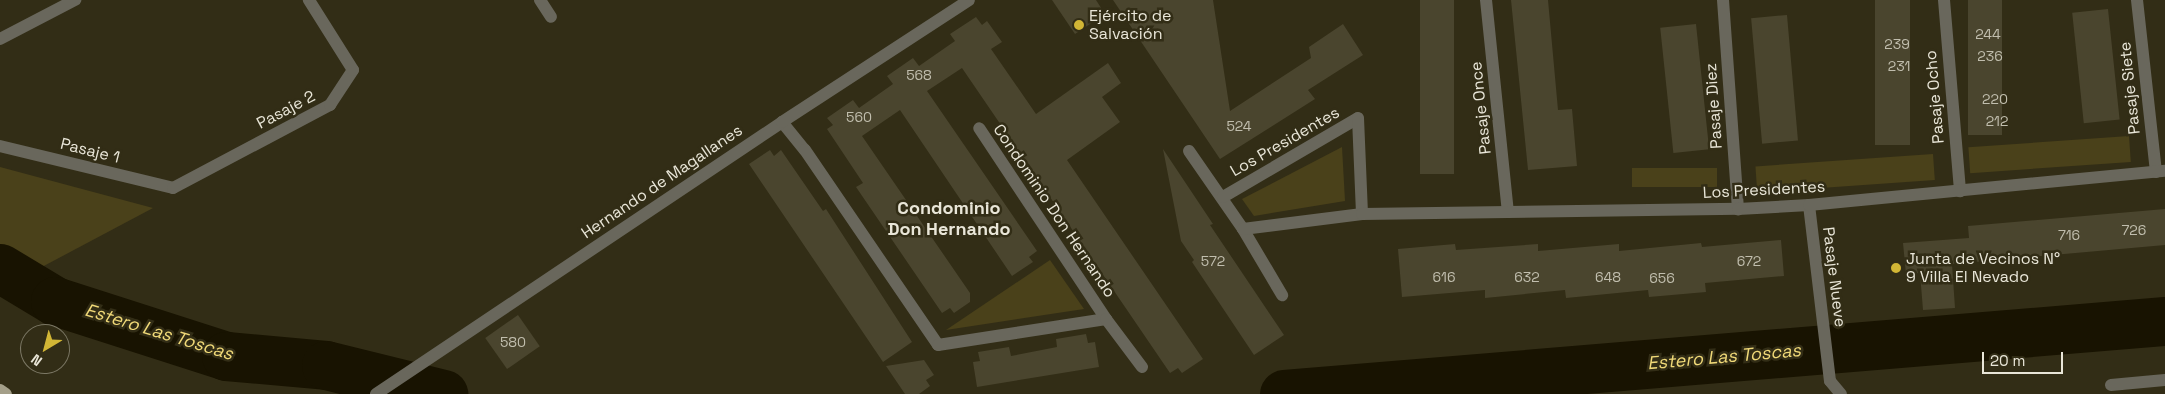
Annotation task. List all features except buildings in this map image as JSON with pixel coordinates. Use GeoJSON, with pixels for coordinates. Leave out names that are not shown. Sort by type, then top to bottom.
{"type":"FeatureCollection","features":[{"type":"Feature","properties":{"kind":"main road"},"geometry":{"type":"LineString","coordinates":[[0,390],[6,394]]}},
{"type":"Feature","properties":{"kind":"street"},"geometry":{"type":"LineString","coordinates":[[0,39],[75,0]]}},
{"type":"Feature","properties":{"kind":"street","name":"Pasaje 2"},"geometry":{"type":"LineString","coordinates":[[173,188],[330,105],[353,70],[309,0]]}},
{"type":"Feature","properties":{"kind":"street"},"geometry":{"type":"LineString","coordinates":[[540,0],[551,17]]}},
{"type":"Feature","properties":{"kind":"street","name":"Hernando de Magallanes"},"geometry":{"type":"LineString","coordinates":[[376,394],[433,354],[782,122],[969,0]]}},
{"type":"Feature","properties":{"kind":"street","name":"Pasaje Once"},"geometry":{"type":"LineString","coordinates":[[1486,0],[1508,212]]}},
{"type":"Feature","properties":{"kind":"street","name":"Pasaje Diez"},"geometry":{"type":"LineString","coordinates":[[1723,0],[1738,209]]}},
{"type":"Feature","properties":{"kind":"street","name":"Pasaje Ocho"},"geometry":{"type":"LineString","coordinates":[[1944,0],[1960,191]]}},
{"type":"Feature","properties":{"kind":"street","name":"Pasaje Siete"},"geometry":{"type":"LineString","coordinates":[[2137,0],[2160,171]]}},
{"type":"Feature","properties":{"kind":"street","name":"Los Presidentes"},"geometry":{"type":"LineString","coordinates":[[1223,198],[1358,118],[1362,214]]}},
{"type":"Feature","properties":{"kind":"street","name":"Condominio Don Hernando"},"geometry":{"type":"LineString","coordinates":[[782,122],[805,150],[938,345],[1106,319],[979,128]]}},
{"type":"Feature","properties":{"kind":"street","name":"Pasaje 1"},"geometry":{"type":"LineString","coordinates":[[0,146],[173,188]]}},
{"type":"Feature","properties":{"kind":"street","name":"Los Presidentes"},"geometry":{"type":"LineString","coordinates":[[1190,151],[1244,230],[1282,295]]}},
{"type":"Feature","properties":{"kind":"street","name":"Los Presidentes"},"geometry":{"type":"LineString","coordinates":[[1244,230],[1362,214],[1738,209],[1809,205],[2160,171]]}},
{"type":"Feature","properties":{"kind":"street","name":"Pasaje Nueve"},"geometry":{"type":"LineString","coordinates":[[1809,205],[1830,381],[1841,394]]}},
{"type":"Feature","properties":{"kind":"street"},"geometry":{"type":"LineString","coordinates":[[1106,319],[1142,367]]}},
{"type":"Feature","properties":{"kind":"street"},"geometry":{"type":"LineString","coordinates":[[2114,389],[2165,380]]}},
{"type":"Feature","properties":{"kind":"shaded area"},"geometry":{"type":"Polygon","coordinates":[[[2129,136],[2131,162],[1970,173],[1968,147],[2129,136]]]}},
{"type":"Feature","properties":{"kind":"shaded area"},"geometry":{"type":"Polygon","coordinates":[[[1342,147],[1345,201],[1254,216],[1242,199],[1342,147]]]}},
{"type":"Feature","properties":{"kind":"shaded area"},"geometry":{"type":"Polygon","coordinates":[[[1933,154],[1935,180],[1757,192],[1755,166],[1933,154]]]}},
{"type":"Feature","properties":{"kind":"shaded area"},"geometry":{"type":"Polygon","coordinates":[[[0,167],[153,208],[40,268],[0,247],[0,167]]]}},
{"type":"Feature","properties":{"kind":"shaded area"},"geometry":{"type":"Polygon","coordinates":[[[1632,168],[1717,168],[1717,187],[1632,187],[1632,168]]]}},
{"type":"Feature","properties":{"kind":"shaded area"},"geometry":{"type":"Polygon","coordinates":[[[1050,260],[1084,309],[946,330],[1050,260]]]}},
{"type":"Feature","properties":{"kind":"waterway","name":"Estero Las Toscas"},"geometry":{"type":"LineString","coordinates":[[0,268],[55,301],[226,356],[326,365],[443,394]]}},
{"type":"Feature","properties":{"kind":"waterway","name":"Estero Las Toscas"},"geometry":{"type":"LineString","coordinates":[[1284,394],[2165,321]]}},
{"type":"Feature","properties":{"kind":"place","name":"Ejército de Salvación"},"geometry":{"type":"Point","coordinates":[1079,25]}},
{"type":"Feature","properties":{"kind":"place","name":"Junta de Vecinos N° 9 Villa El Nevado"},"geometry":{"type":"Point","coordinates":[1896,268]}},
{"type":"Feature","properties":{"kind":"district","name":"Condominio Don Hernando"},"geometry":{"type":"Point","coordinates":[949,219]}}]}
